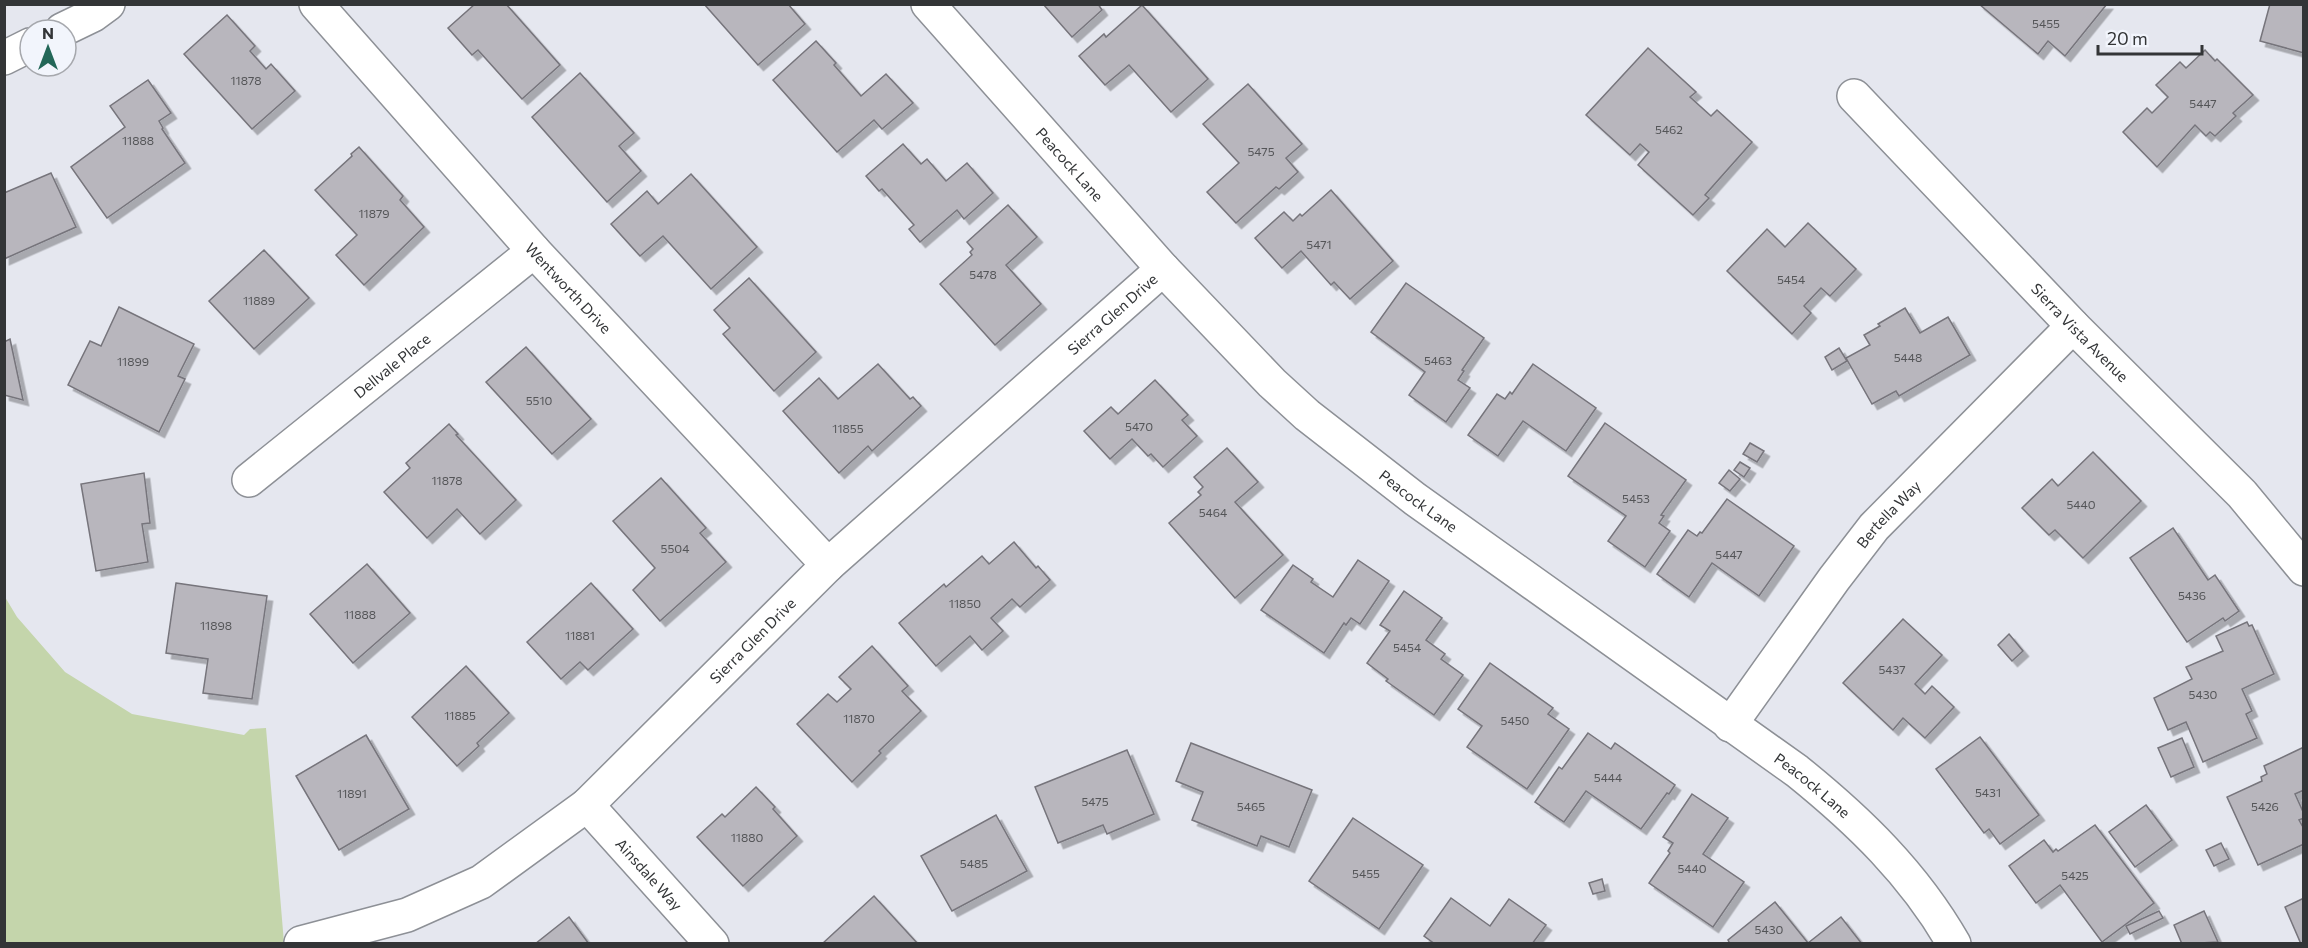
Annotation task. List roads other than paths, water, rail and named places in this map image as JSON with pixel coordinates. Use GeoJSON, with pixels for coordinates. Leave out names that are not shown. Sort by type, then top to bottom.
{"type":"FeatureCollection","features":[{"type":"Feature","properties":{"kind":"street"},"geometry":{"type":"LineString","coordinates":[[78,22],[108,4]]}},
{"type":"Feature","properties":{"kind":"street","name":"Wentworth Drive"},"geometry":{"type":"LineString","coordinates":[[316,4],[534,251],[828,565]]}},
{"type":"Feature","properties":{"kind":"street","name":"Peacock Lane"},"geometry":{"type":"LineString","coordinates":[[928,4],[1163,269],[1272,383],[1342,444],[1414,499],[1797,771],[1878,841],[1924,896],[1954,944]]}},
{"type":"Feature","properties":{"kind":"street"},"geometry":{"type":"LineString","coordinates":[[4,58],[18,51]]}},
{"type":"Feature","properties":{"kind":"street","name":"Sierra Vista Avenue"},"geometry":{"type":"LineString","coordinates":[[1854,96],[2073,326],[2242,494],[2304,569]]}},
{"type":"Feature","properties":{"kind":"street","name":"Dellvale Place"},"geometry":{"type":"LineString","coordinates":[[249,480],[534,251]]}},
{"type":"Feature","properties":{"kind":"street","name":"Sierra Glen Drive"},"geometry":{"type":"LineString","coordinates":[[301,944],[407,915],[481,882],[587,805],[828,565],[1163,269]]}},
{"type":"Feature","properties":{"kind":"street","name":"Bertella Way"},"geometry":{"type":"LineString","coordinates":[[1730,725],[1874,527],[2073,326]]}},
{"type":"Feature","properties":{"kind":"street","name":"Ainsdale Way"},"geometry":{"type":"LineString","coordinates":[[587,805],[712,944]]}}]}
